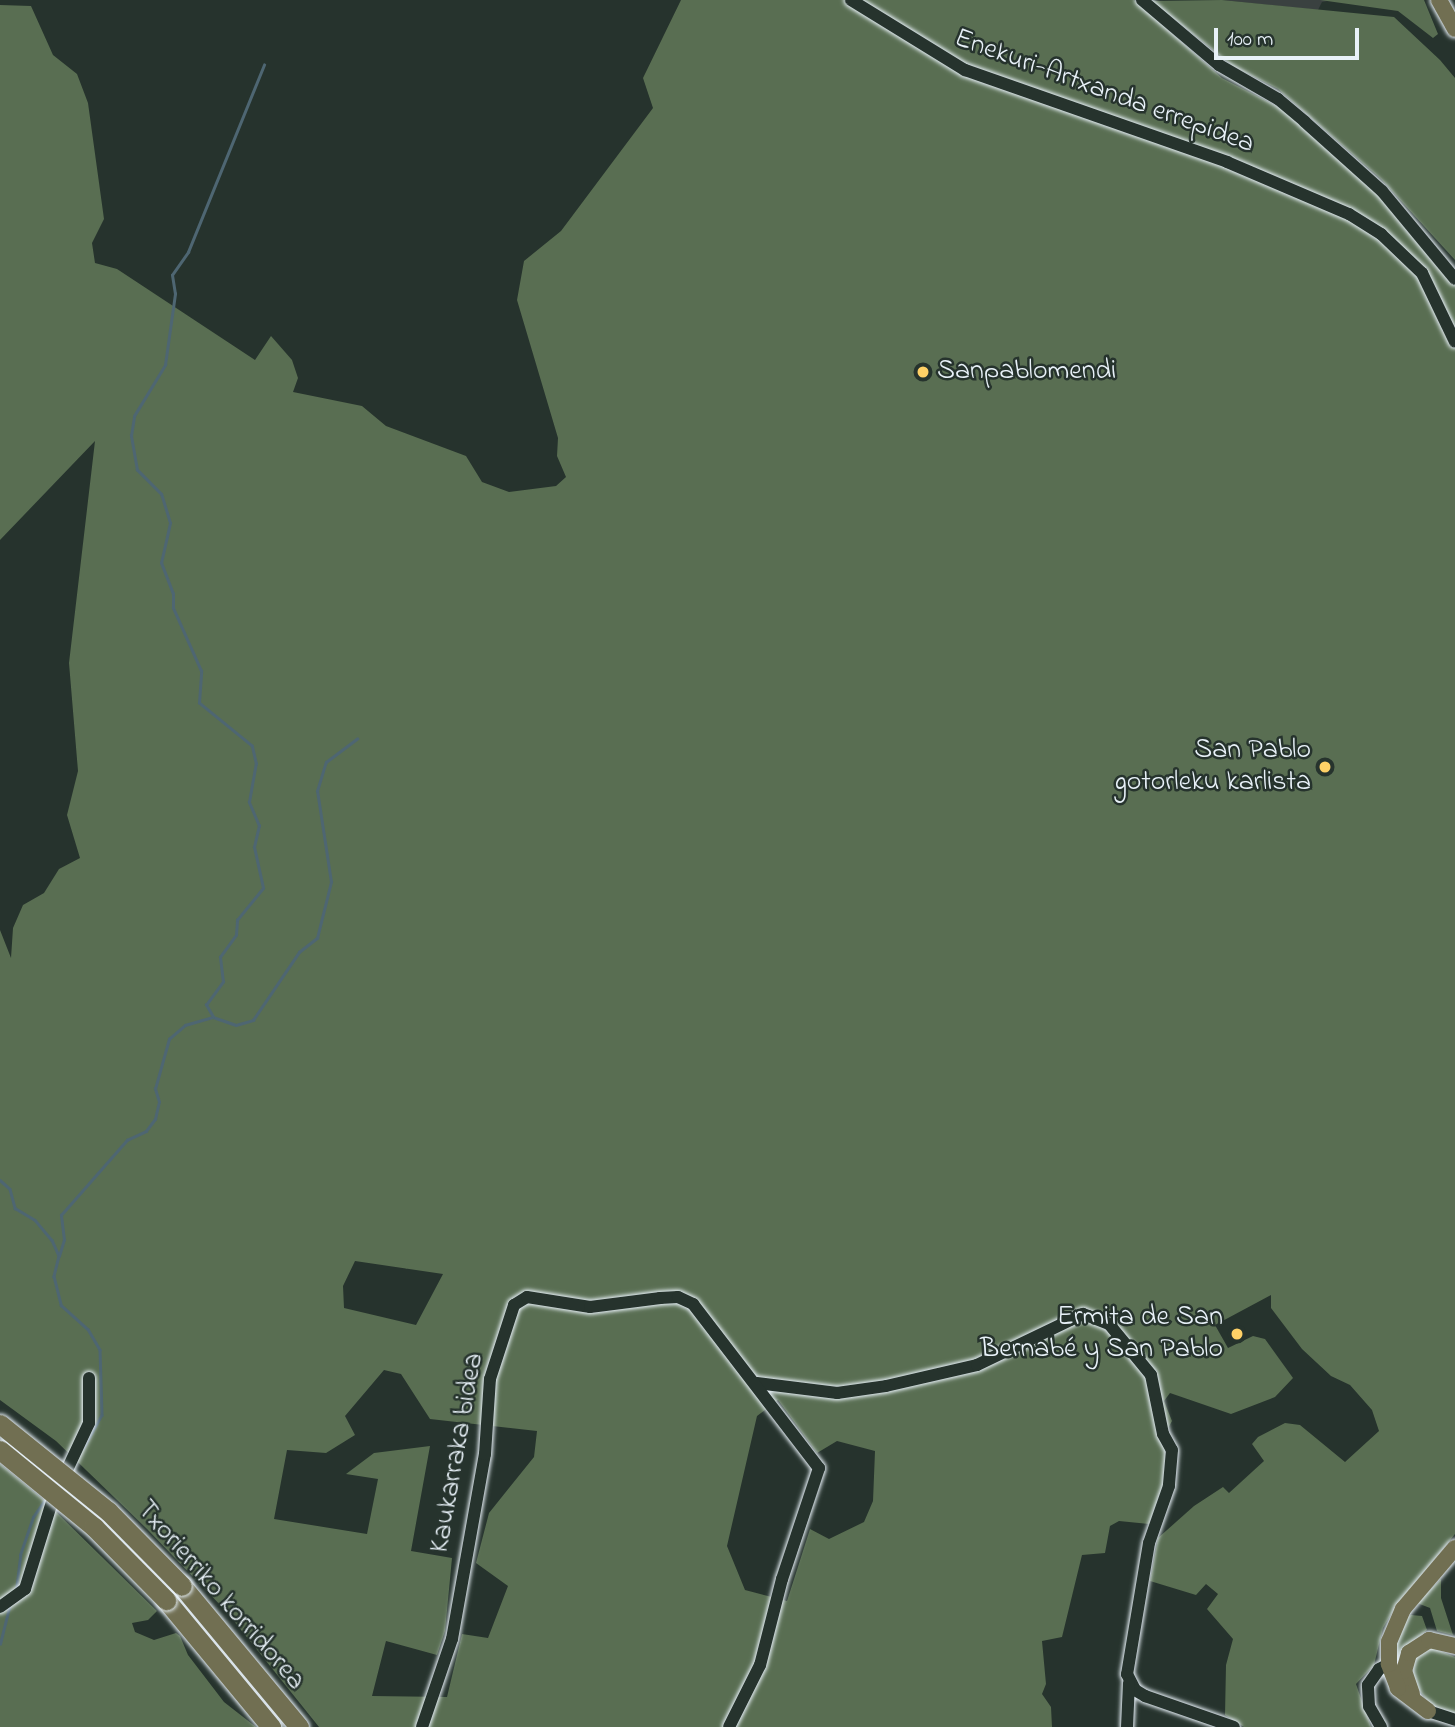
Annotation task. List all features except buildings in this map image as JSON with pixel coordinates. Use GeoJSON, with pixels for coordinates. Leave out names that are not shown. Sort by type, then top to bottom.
{"type":"FeatureCollection","features":[{"type":"Feature","properties":{"kind":"highway","name":"Txorierriko korridorea"},"geometry":{"type":"LineString","coordinates":[[0,1424],[108,1511],[182,1586],[299,1727]]}},
{"type":"Feature","properties":{"kind":"highway","name":"Txorierriko korridorea"},"geometry":{"type":"LineString","coordinates":[[0,1450],[94,1527],[166,1600],[271,1727]]}},
{"type":"Feature","properties":{"kind":"main road"},"geometry":{"type":"LineString","coordinates":[[1439,0],[1455,29]]}},
{"type":"Feature","properties":{"kind":"main road"},"geometry":{"type":"LineString","coordinates":[[1428,1712],[1398,1688],[1389,1664],[1389,1642],[1397,1619],[1455,1548]]}},
{"type":"Feature","properties":{"kind":"main road"},"geometry":{"type":"LineString","coordinates":[[1428,1712],[1406,1685],[1406,1661],[1417,1645],[1429,1640],[1455,1646]]}},
{"type":"Feature","properties":{"kind":"street","name":"Enekuri-Artxanda errepidea"},"geometry":{"type":"LineString","coordinates":[[851,0],[965,70],[1227,162],[1349,214],[1410,259],[1435,295],[1454,335]]}},
{"type":"Feature","properties":{"kind":"street"},"geometry":{"type":"LineString","coordinates":[[1142,0],[1219,65],[1278,99],[1306,122],[1381,191],[1455,279]]}},
{"type":"Feature","properties":{"kind":"street","name":"Kaukarraka bidea"},"geometry":{"type":"LineString","coordinates":[[422,1727],[452,1639],[485,1454],[490,1379],[520,1298],[590,1307],[678,1297],[693,1304],[757,1383],[810,1452],[819,1468],[819,1479],[782,1579],[760,1665],[729,1727]]}},
{"type":"Feature","properties":{"kind":"street"},"geometry":{"type":"LineString","coordinates":[[757,1383],[837,1393],[886,1387],[977,1365],[1068,1318],[1095,1316],[1118,1332],[1151,1375],[1163,1434],[1172,1450],[1169,1486],[1149,1543],[1144,1590],[1127,1665],[1127,1727]]}},
{"type":"Feature","properties":{"kind":"street"},"geometry":{"type":"LineString","coordinates":[[0,1607],[25,1588],[52,1502],[89,1423],[89,1378]]}},
{"type":"Feature","properties":{"kind":"street"},"geometry":{"type":"LineString","coordinates":[[1381,1727],[1369,1706],[1368,1685],[1379,1669],[1389,1664]]}},
{"type":"Feature","properties":{"kind":"street"},"geometry":{"type":"LineString","coordinates":[[1129,1683],[1145,1696],[1234,1727]]}},
{"type":"Feature","properties":{"kind":"street"},"geometry":{"type":"LineString","coordinates":[[1428,1712],[1455,1720]]}},
{"type":"Feature","properties":{"kind":"shaded area"},"geometry":{"type":"Polygon","coordinates":[[[1222,0],[1333,0],[1322,2],[1318,10],[1222,0]]]}},
{"type":"Feature","properties":{"kind":"green space"},"geometry":{"type":"Polygon","coordinates":[[[681,0],[1134,0],[1222,78],[1286,111],[1381,198],[1437,258],[1455,285],[1455,1534],[1393,1611],[1383,1628],[1374,1665],[1356,1684],[1371,1727],[1244,1727],[1225,1715],[1226,1665],[1233,1639],[1207,1609],[1218,1594],[1206,1584],[1196,1595],[1150,1581],[1158,1538],[1194,1506],[1223,1487],[1229,1493],[1264,1461],[1252,1444],[1258,1437],[1285,1423],[1300,1425],[1345,1462],[1379,1431],[1372,1410],[1350,1385],[1331,1376],[1302,1349],[1271,1308],[1271,1295],[1215,1325],[1228,1348],[1253,1336],[1265,1339],[1293,1378],[1275,1397],[1231,1414],[1170,1393],[1164,1401],[1172,1421],[1167,1430],[1163,1485],[1149,1524],[1119,1521],[1110,1526],[1105,1553],[1082,1555],[1062,1637],[1042,1641],[1046,1684],[1042,1694],[1051,1707],[1052,1727],[319,1727],[225,1610],[147,1529],[56,1441],[0,1400],[0,930],[11,958],[13,928],[23,905],[44,893],[59,869],[80,858],[67,815],[78,771],[69,663],[95,441],[0,540],[0,5],[31,6],[53,55],[77,74],[88,103],[104,219],[92,243],[95,263],[117,269],[255,360],[271,336],[292,360],[298,378],[293,392],[362,406],[386,426],[466,456],[482,482],[509,492],[556,486],[566,477],[557,456],[558,438],[517,300],[524,261],[561,231],[653,108],[643,78],[681,0]],[[355,1261],[343,1286],[344,1308],[416,1325],[443,1274],[355,1261]],[[384,1370],[345,1416],[355,1435],[326,1453],[287,1450],[274,1519],[367,1534],[378,1479],[346,1474],[374,1453],[430,1446],[411,1551],[452,1558],[445,1631],[437,1655],[386,1641],[372,1696],[447,1697],[462,1634],[488,1638],[508,1586],[476,1563],[489,1513],[534,1457],[537,1431],[430,1419],[401,1374],[384,1370]],[[778,1400],[757,1416],[727,1546],[745,1590],[787,1601],[810,1529],[829,1539],[864,1522],[873,1501],[875,1451],[837,1441],[817,1453],[778,1400]]]}},
{"type":"Feature","properties":{"kind":"green space"},"geometry":{"type":"Polygon","coordinates":[[[1222,0],[1394,17],[1440,60],[1455,78],[1455,260],[1381,179],[1278,89],[1233,66],[1152,1],[1222,0]]]}},
{"type":"Feature","properties":{"kind":"green space"},"geometry":{"type":"Polygon","coordinates":[[[1320,0],[1424,0],[1438,34],[1433,38],[1398,11],[1320,0]]]}},
{"type":"Feature","properties":{"kind":"green space"},"geometry":{"type":"Polygon","coordinates":[[[0,1464],[45,1501],[157,1611],[148,1620],[132,1623],[135,1632],[154,1640],[176,1633],[180,1636],[188,1655],[224,1702],[256,1727],[0,1727],[0,1464]]]}},
{"type":"Feature","properties":{"kind":"green space"},"geometry":{"type":"Polygon","coordinates":[[[1441,1579],[1441,1598],[1453,1635],[1437,1631],[1430,1608],[1417,1603],[1441,1579]]]}},
{"type":"Feature","properties":{"kind":"green space"},"geometry":{"type":"Polygon","coordinates":[[[1411,1615],[1422,1616],[1427,1630],[1400,1652],[1396,1667],[1393,1651],[1404,1619],[1411,1615]]]}},
{"type":"Feature","properties":{"kind":"green space"},"geometry":{"type":"Polygon","coordinates":[[[1432,1648],[1455,1657],[1455,1714],[1432,1706],[1414,1684],[1413,1660],[1432,1648]]]}},
{"type":"Feature","properties":{"kind":"waterway"},"geometry":{"type":"LineString","coordinates":[[59,1256],[64,1240],[61,1215],[127,1140],[146,1131],[155,1119],[159,1102],[155,1089],[169,1039],[185,1025],[213,1017],[206,1005],[223,982],[220,957],[236,935],[237,920],[263,888],[254,847],[259,826],[249,802],[256,764],[252,746],[199,703],[201,671],[173,608],[173,594],[161,563],[170,523],[161,494],[137,470],[131,436],[134,416],[165,365],[175,294],[172,275],[188,252],[264,65]]}},
{"type":"Feature","properties":{"kind":"waterway"},"geometry":{"type":"LineString","coordinates":[[213,1017],[236,1025],[253,1020],[299,952],[317,938],[331,882],[317,791],[326,762],[357,739]]}},
{"type":"Feature","properties":{"kind":"waterway"},"geometry":{"type":"LineString","coordinates":[[0,1180],[10,1189],[15,1208],[35,1220],[52,1240],[59,1256],[54,1276],[61,1305],[88,1329],[100,1350],[102,1415],[84,1448]]}},
{"type":"Feature","properties":{"kind":"waterway"},"geometry":{"type":"LineString","coordinates":[[16,1590],[20,1555],[33,1517],[44,1501]]}},
{"type":"Feature","properties":{"kind":"waterway"},"geometry":{"type":"LineString","coordinates":[[0,1644],[9,1607]]}},
{"type":"Feature","properties":{"kind":"place","name":"Sanpablomendi"},"geometry":{"type":"Point","coordinates":[923,372]}},
{"type":"Feature","properties":{"kind":"place","name":"San Pablo gotorleku karlista"},"geometry":{"type":"Point","coordinates":[1325,767]}},
{"type":"Feature","properties":{"kind":"place","name":"Ermita de San Bernabé y San Pablo"},"geometry":{"type":"Point","coordinates":[1237,1334]}}]}
